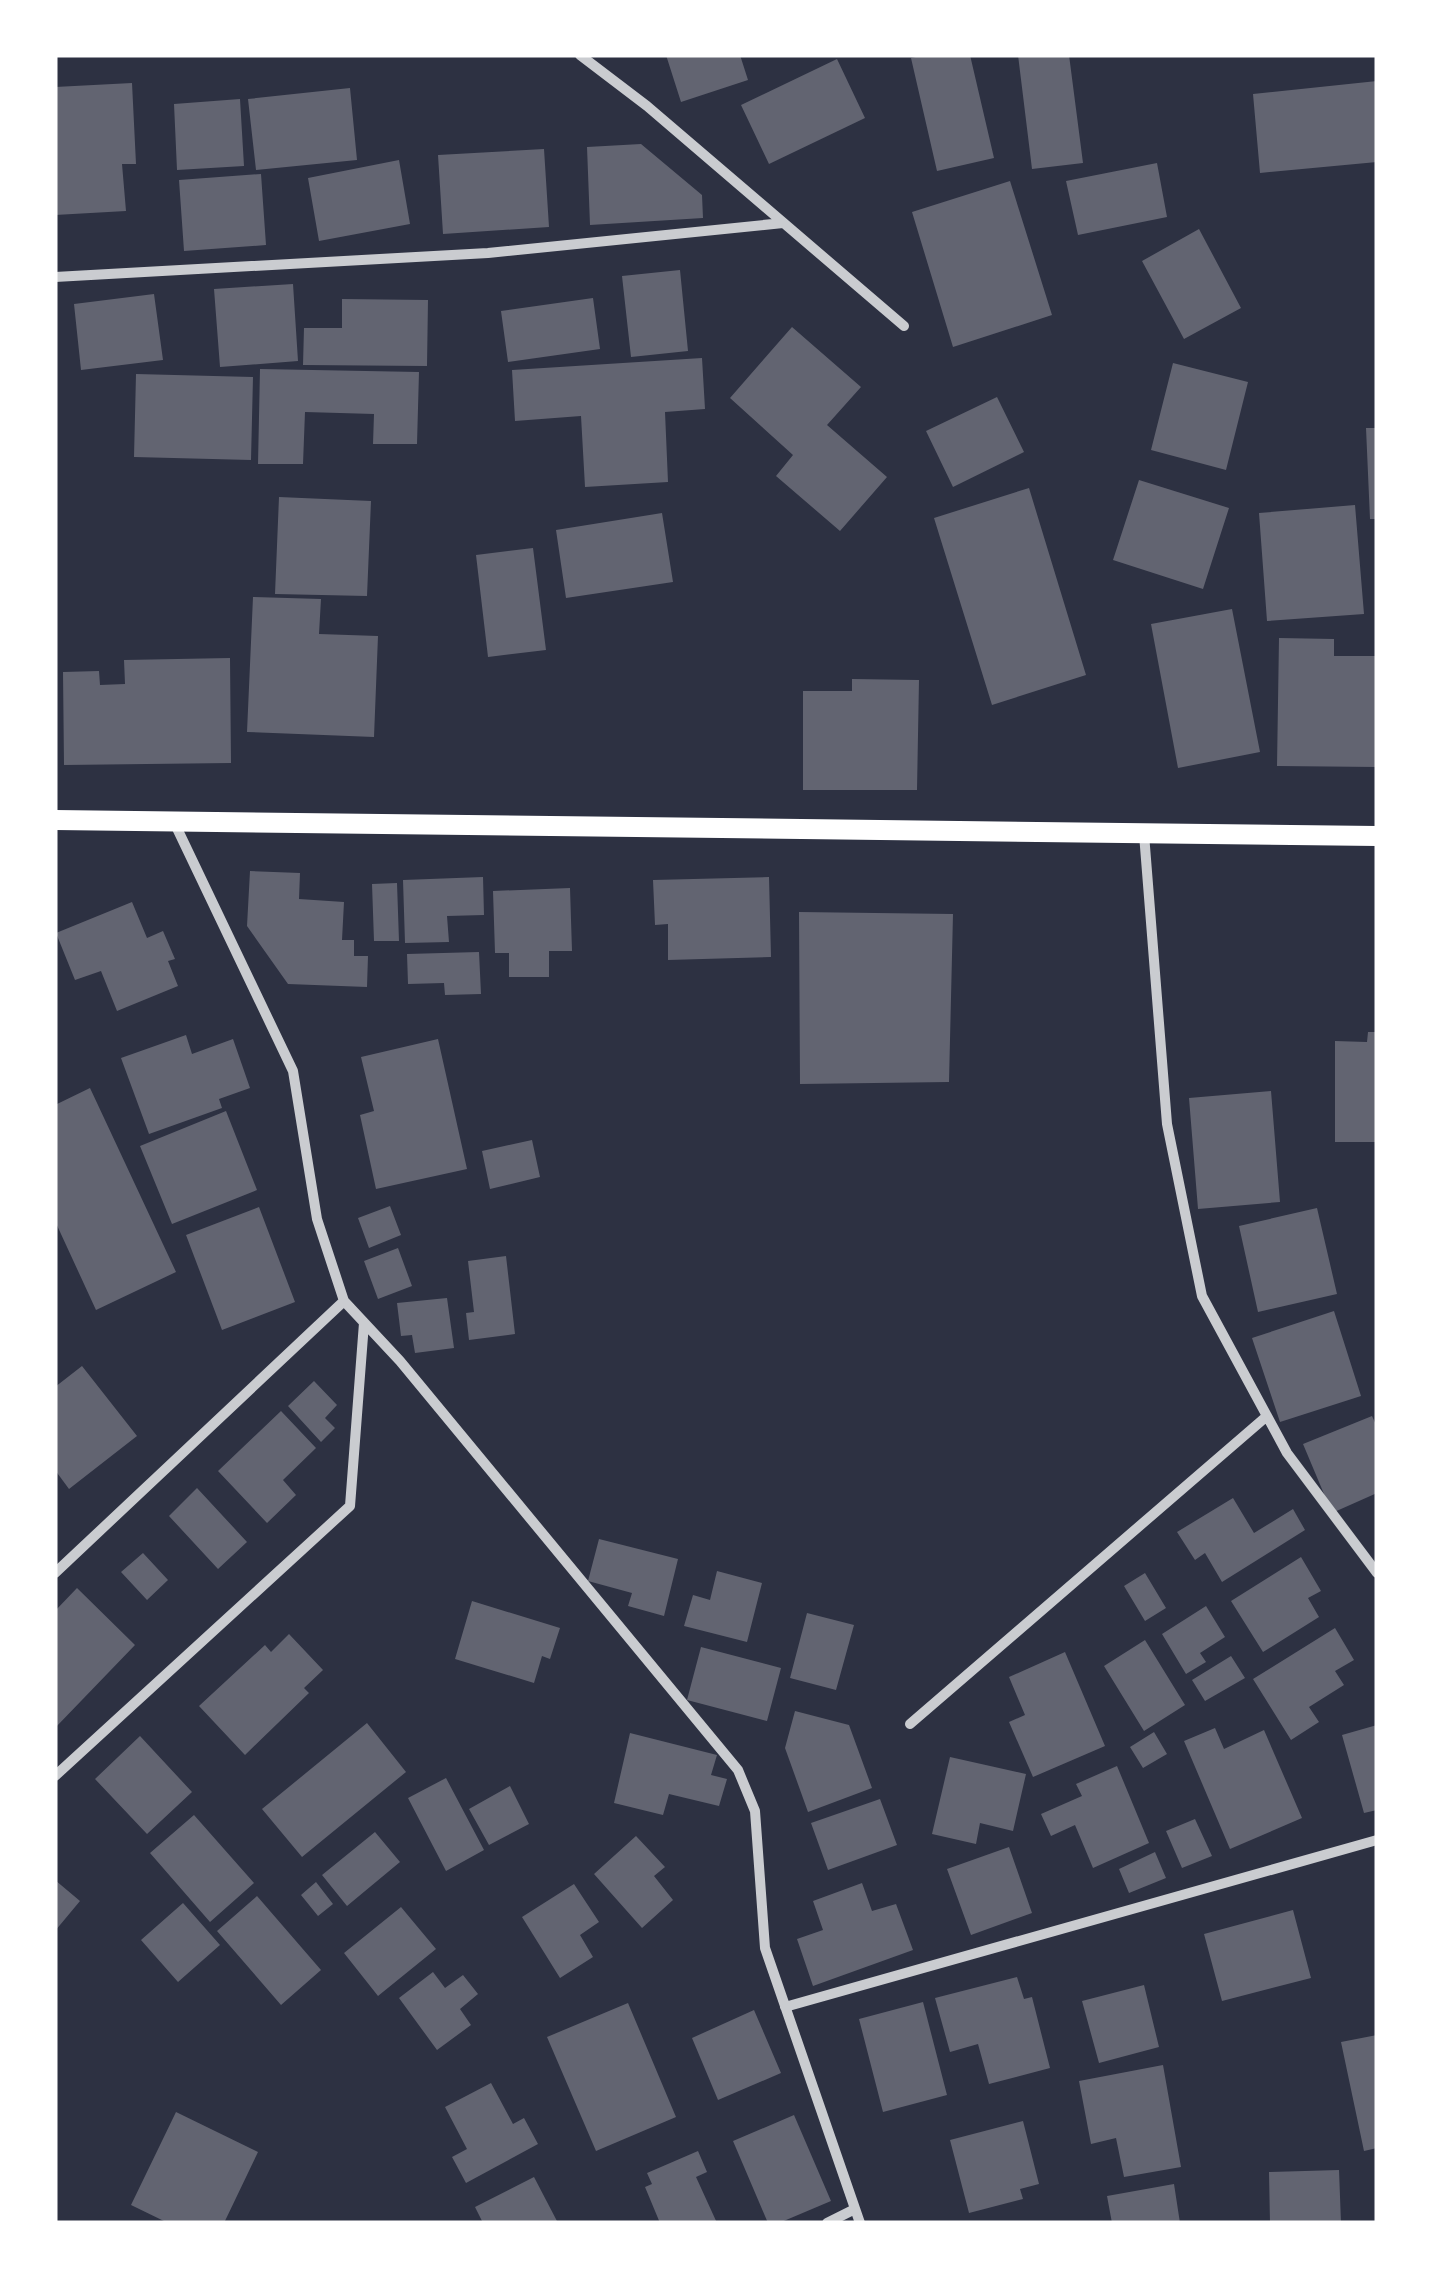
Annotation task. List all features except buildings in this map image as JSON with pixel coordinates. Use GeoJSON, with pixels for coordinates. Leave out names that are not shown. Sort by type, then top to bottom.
{"type":"FeatureCollection","features":[{"type":"Feature","properties":{"kind":"main road"},"geometry":{"type":"LineString","coordinates":[[55,820],[1377,836]]}},
{"type":"Feature","properties":{"kind":"street"},"geometry":{"type":"LineString","coordinates":[[580,55],[647,106],[904,326]]}},
{"type":"Feature","properties":{"kind":"street"},"geometry":{"type":"LineString","coordinates":[[55,277],[488,253],[783,223]]}},
{"type":"Feature","properties":{"kind":"street"},"geometry":{"type":"LineString","coordinates":[[173,821],[293,1071],[317,1219],[344,1301],[400,1361],[738,1770],[755,1810],[765,1948],[860,2223]]}},
{"type":"Feature","properties":{"kind":"street"},"geometry":{"type":"LineString","coordinates":[[1144,833],[1166,1124],[1202,1296],[1287,1453],[1377,1573]]}},
{"type":"Feature","properties":{"kind":"street"},"geometry":{"type":"LineString","coordinates":[[55,1573],[344,1301]]}},
{"type":"Feature","properties":{"kind":"street"},"geometry":{"type":"LineString","coordinates":[[55,1776],[350,1506],[364,1323]]}},
{"type":"Feature","properties":{"kind":"street"},"geometry":{"type":"LineString","coordinates":[[910,1724],[1267,1416]]}},
{"type":"Feature","properties":{"kind":"street"},"geometry":{"type":"LineString","coordinates":[[785,2007],[1377,1840]]}},
{"type":"Feature","properties":{"kind":"street"},"geometry":{"type":"LineString","coordinates":[[826,2223],[855,2209]]}}]}
